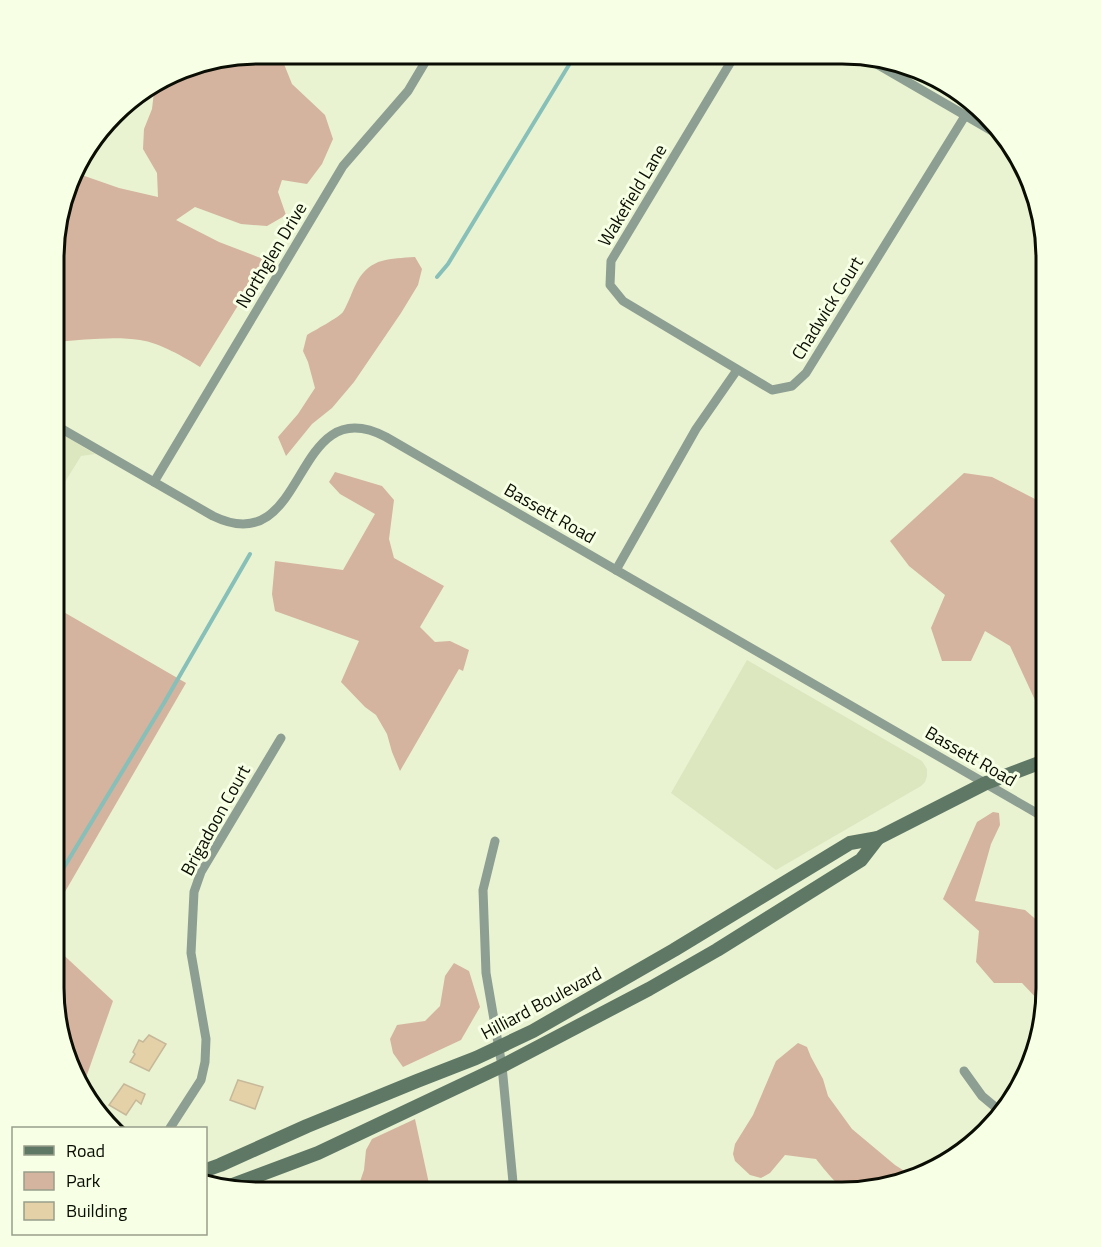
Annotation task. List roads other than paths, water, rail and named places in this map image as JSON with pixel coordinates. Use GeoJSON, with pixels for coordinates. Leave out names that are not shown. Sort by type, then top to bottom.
{"type":"FeatureCollection","features":[{"type":"Feature","properties":{"kind":"main road","name":"Hilliard Boulevard"},"geometry":{"type":"LineString","coordinates":[[207,1170],[307,1126],[476,1058],[501,1058],[533,1031],[674,950],[850,843],[878,838],[986,783],[1036,764]]}},
{"type":"Feature","properties":{"kind":"main road","name":"Hilliard Boulevard"},"geometry":{"type":"LineString","coordinates":[[242,1181],[318,1153],[501,1058],[652,987],[717,950],[861,860],[878,838]]}},
{"type":"Feature","properties":{"kind":"street","name":"Northglen Drive"},"geometry":{"type":"LineString","coordinates":[[154,482],[343,166],[408,91],[424,64]]}},
{"type":"Feature","properties":{"kind":"street","name":"Wakefield Lane"},"geometry":{"type":"LineString","coordinates":[[730,64],[611,261],[610,285],[623,301],[736,370]]}},
{"type":"Feature","properties":{"kind":"street"},"geometry":{"type":"LineString","coordinates":[[886,70],[983,126]]}},
{"type":"Feature","properties":{"kind":"street","name":"Chadwick Court"},"geometry":{"type":"LineString","coordinates":[[736,370],[772,390],[792,386],[806,374],[965,116]]}},
{"type":"Feature","properties":{"kind":"street"},"geometry":{"type":"LineString","coordinates":[[616,570],[696,429],[736,370]]}},
{"type":"Feature","properties":{"kind":"street","name":"Bassett Road"},"geometry":{"type":"LineString","coordinates":[[64,430],[219,519],[236,524],[266,518],[281,505],[313,454],[327,438],[343,429],[367,429],[386,437],[1036,813]]}},
{"type":"Feature","properties":{"kind":"street","name":"Brigadoon Court"},"geometry":{"type":"LineString","coordinates":[[171,1127],[201,1080],[205,1062],[206,1039],[191,953],[194,892],[201,872],[281,738]]}},
{"type":"Feature","properties":{"kind":"street"},"geometry":{"type":"LineString","coordinates":[[495,841],[483,890],[486,973],[501,1058],[513,1182]]}},
{"type":"Feature","properties":{"kind":"street"},"geometry":{"type":"LineString","coordinates":[[964,1071],[982,1096],[995,1107]]}},
{"type":"Feature","properties":{"kind":"waterway"},"geometry":{"type":"LineString","coordinates":[[437,277],[448,264],[570,64]]}},
{"type":"Feature","properties":{"kind":"waterway"},"geometry":{"type":"LineString","coordinates":[[65,866],[164,703],[250,554]]}}]}
